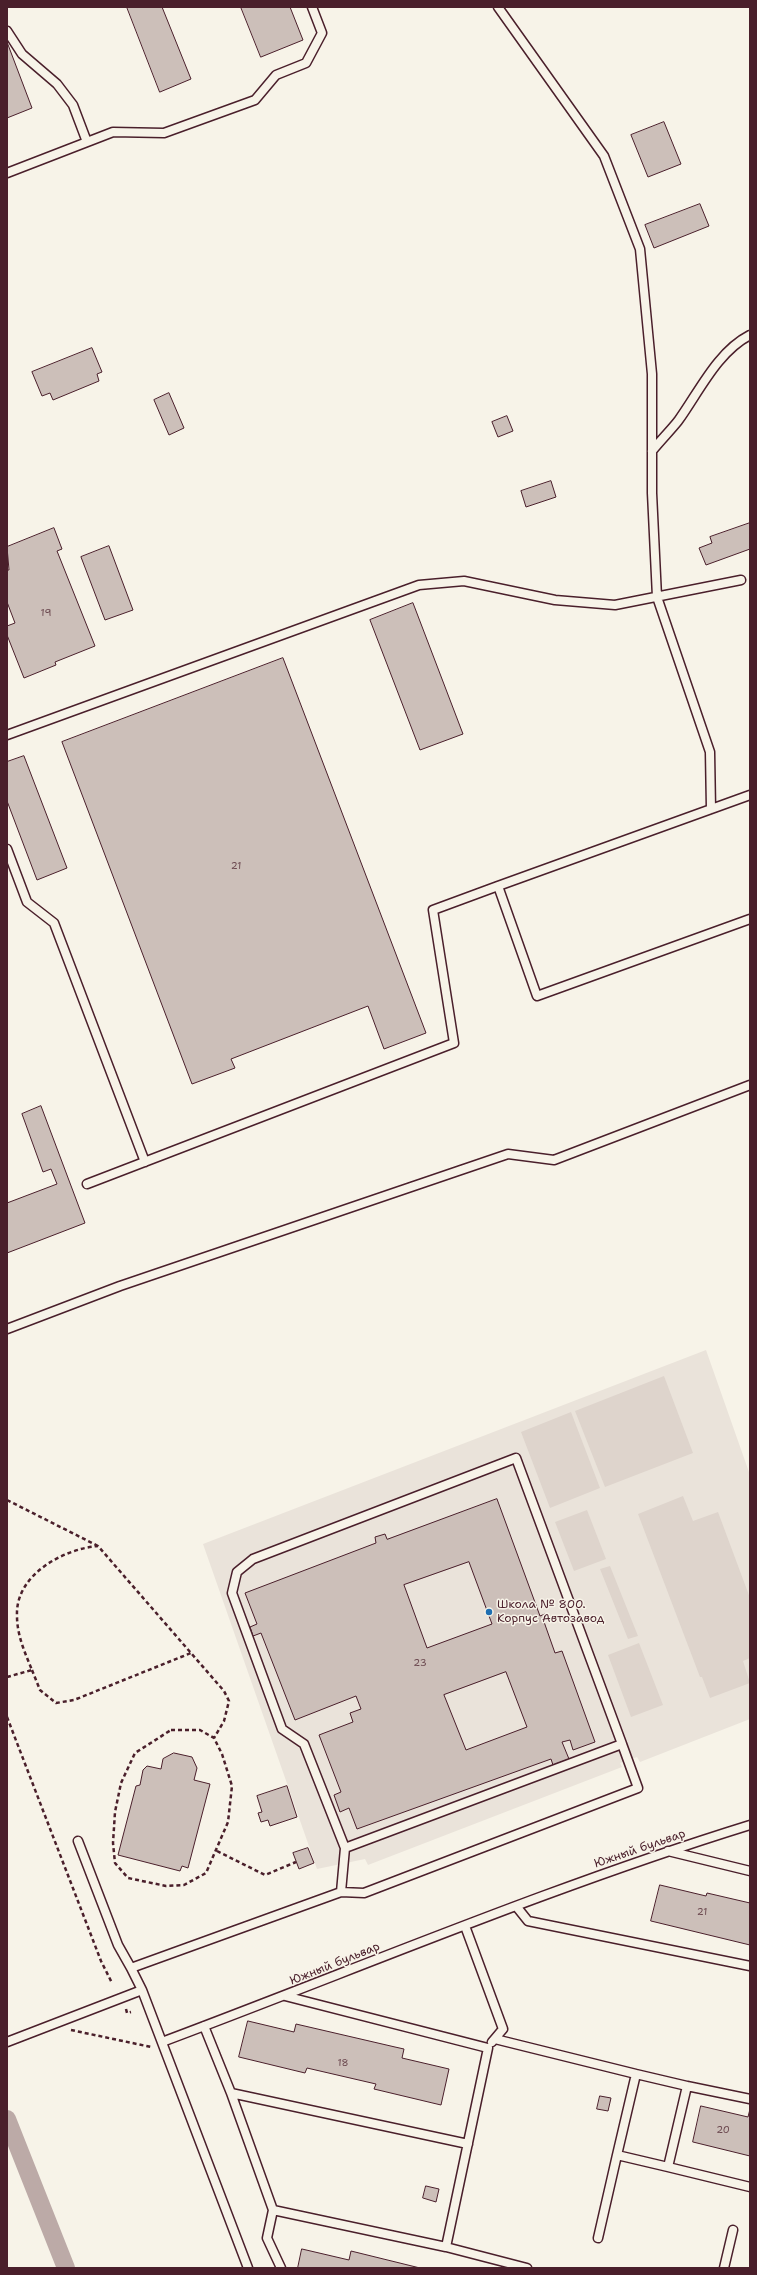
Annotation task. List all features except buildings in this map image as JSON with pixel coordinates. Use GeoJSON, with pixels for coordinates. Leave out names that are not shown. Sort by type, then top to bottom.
{"type":"FeatureCollection","features":[{"type":"Feature","properties":{"kind":"lane"},"geometry":{"type":"LineString","coordinates":[[7,173],[113,132],[164,133],[255,100],[276,75],[306,63],[322,33],[312,7]]}},
{"type":"Feature","properties":{"kind":"lane"},"geometry":{"type":"LineString","coordinates":[[498,7],[604,156],[640,249],[652,374],[652,493],[657,597],[710,752],[711,809]]}},
{"type":"Feature","properties":{"kind":"lane"},"geometry":{"type":"LineString","coordinates":[[7,31],[22,54],[57,84],[73,105],[87,142]]}},
{"type":"Feature","properties":{"kind":"lane"},"geometry":{"type":"LineString","coordinates":[[652,451],[677,422],[724,356],[743,338],[750,335]]}},
{"type":"Feature","properties":{"kind":"lane"},"geometry":{"type":"LineString","coordinates":[[7,735],[419,585],[464,581],[555,600],[615,605],[741,580]]}},
{"type":"Feature","properties":{"kind":"lane"},"geometry":{"type":"LineString","coordinates":[[87,1184],[454,1044],[433,910],[750,795]]}},
{"type":"Feature","properties":{"kind":"lane"},"geometry":{"type":"LineString","coordinates":[[7,849],[27,902],[54,924],[144,1162]]}},
{"type":"Feature","properties":{"kind":"lane"},"geometry":{"type":"LineString","coordinates":[[498,886],[537,996],[750,919]]}},
{"type":"Feature","properties":{"kind":"lane"},"geometry":{"type":"LineString","coordinates":[[7,1329],[120,1286],[508,1154],[554,1160],[750,1085]]}},
{"type":"Feature","properties":{"kind":"lane"},"geometry":{"type":"LineString","coordinates":[[131,1968],[341,1892],[364,1893],[638,1788],[516,1458],[253,1559],[237,1572],[232,1593],[282,1729],[304,1744],[345,1848],[341,1892]]}},
{"type":"Feature","properties":{"kind":"lane"},"geometry":{"type":"LineString","coordinates":[[345,1848],[622,1744]]}},
{"type":"Feature","properties":{"kind":"lane","name":"Южный бульвар"},"geometry":{"type":"LineString","coordinates":[[163,2046],[204,2026],[516,1906],[667,1851],[749,1826]]}},
{"type":"Feature","properties":{"kind":"lane"},"geometry":{"type":"LineString","coordinates":[[78,1841],[118,1945],[142,1990],[248,2268]]}},
{"type":"Feature","properties":{"kind":"lane"},"geometry":{"type":"LineString","coordinates":[[667,1851],[750,1871]]}},
{"type":"Feature","properties":{"kind":"lane"},"geometry":{"type":"LineString","coordinates":[[516,1906],[528,1921],[750,1966]]}},
{"type":"Feature","properties":{"kind":"lane"},"geometry":{"type":"LineString","coordinates":[[446,2247],[488,2048],[503,2029],[465,1926]]}},
{"type":"Feature","properties":{"kind":"lane"},"geometry":{"type":"LineString","coordinates":[[7,2042],[142,1990]]}},
{"type":"Feature","properties":{"kind":"lane"},"geometry":{"type":"LineString","coordinates":[[285,1996],[488,2048]]}},
{"type":"Feature","properties":{"kind":"lane"},"geometry":{"type":"LineString","coordinates":[[204,2026],[231,2092],[273,2210],[267,2238],[281,2268]]}},
{"type":"Feature","properties":{"kind":"lane"},"geometry":{"type":"LineString","coordinates":[[495,2040],[687,2086],[750,2099]]}},
{"type":"Feature","properties":{"kind":"lane"},"geometry":{"type":"LineString","coordinates":[[598,2238],[636,2074]]}},
{"type":"Feature","properties":{"kind":"lane"},"geometry":{"type":"LineString","coordinates":[[668,2167],[687,2086]]}},
{"type":"Feature","properties":{"kind":"lane"},"geometry":{"type":"LineString","coordinates":[[231,2092],[468,2144]]}},
{"type":"Feature","properties":{"kind":"lane"},"geometry":{"type":"LineString","coordinates":[[617,2155],[750,2188]]}},
{"type":"Feature","properties":{"kind":"lane"},"geometry":{"type":"LineString","coordinates":[[273,2210],[446,2247],[527,2268]]}},
{"type":"Feature","properties":{"kind":"lane"},"geometry":{"type":"LineString","coordinates":[[724,2268],[733,2230]]}},
{"type":"Feature","properties":{"kind":"path"},"geometry":{"type":"LineString","coordinates":[[7,1500],[98,1546],[224,1691],[229,1701],[224,1721],[214,1738]]}},
{"type":"Feature","properties":{"kind":"path"},"geometry":{"type":"LineString","coordinates":[[98,1546],[84,1547],[64,1555],[40,1569],[21,1591],[16,1616],[23,1647],[40,1690],[56,1703],[81,1697],[191,1653]]}},
{"type":"Feature","properties":{"kind":"path"},"geometry":{"type":"LineString","coordinates":[[7,1677],[32,1670]]}},
{"type":"Feature","properties":{"kind":"path"},"geometry":{"type":"LineString","coordinates":[[7,1717],[100,1961],[112,1983]]}},
{"type":"Feature","properties":{"kind":"path"},"geometry":{"type":"LineString","coordinates":[[172,1730],[200,1730],[214,1738],[222,1754],[232,1786],[228,1822],[206,1873],[184,1885],[166,1886],[128,1878],[115,1863],[113,1843],[115,1812],[121,1783],[135,1754],[172,1730]]}},
{"type":"Feature","properties":{"kind":"path"},"geometry":{"type":"LineString","coordinates":[[217,1850],[265,1875],[296,1862]]}},
{"type":"Feature","properties":{"kind":"path"},"geometry":{"type":"LineString","coordinates":[[125,2009],[127,2013],[131,2012]]}},
{"type":"Feature","properties":{"kind":"path"},"geometry":{"type":"LineString","coordinates":[[71,2030],[163,2046]]}},
{"type":"Feature","properties":{"kind":"shaded area","name":"Школа № 800. Корпус Автозавод"},"geometry":{"type":"Polygon","coordinates":[[[706,1350],[750,1475],[750,1719],[640,1762],[637,1757],[620,1763],[622,1767],[368,1865],[365,1859],[317,1869],[203,1544],[706,1350]]]}},
{"type":"Feature","properties":{"kind":"shaded area"},"geometry":{"type":"Polygon","coordinates":[[[664,1376],[693,1453],[605,1487],[575,1411],[664,1376]]]}},
{"type":"Feature","properties":{"kind":"shaded area"},"geometry":{"type":"Polygon","coordinates":[[[571,1412],[600,1488],[550,1508],[521,1432],[571,1412]]]}},
{"type":"Feature","properties":{"kind":"shaded area"},"geometry":{"type":"Polygon","coordinates":[[[683,1496],[693,1521],[718,1512],[750,1598],[750,1658],[743,1661],[750,1683],[710,1698],[702,1677],[700,1677],[638,1514],[683,1496]]]}},
{"type":"Feature","properties":{"kind":"shaded area"},"geometry":{"type":"Polygon","coordinates":[[[587,1510],[606,1559],[574,1571],[555,1522],[587,1510]]]}},
{"type":"Feature","properties":{"kind":"shaded area"},"geometry":{"type":"Polygon","coordinates":[[[610,1566],[638,1636],[628,1639],[600,1569],[610,1566]]]}},
{"type":"Feature","properties":{"kind":"shaded area"},"geometry":{"type":"Polygon","coordinates":[[[639,1643],[663,1705],[631,1717],[608,1655],[639,1643]]]}},
{"type":"Feature","properties":{"kind":"waterway"},"geometry":{"type":"LineString","coordinates":[[7,2119],[66,2268]]}},
{"type":"Feature","properties":{"kind":"place","name":"Школа № 800. Корпус Автозавод"},"geometry":{"type":"Point","coordinates":[489,1612]}}]}
